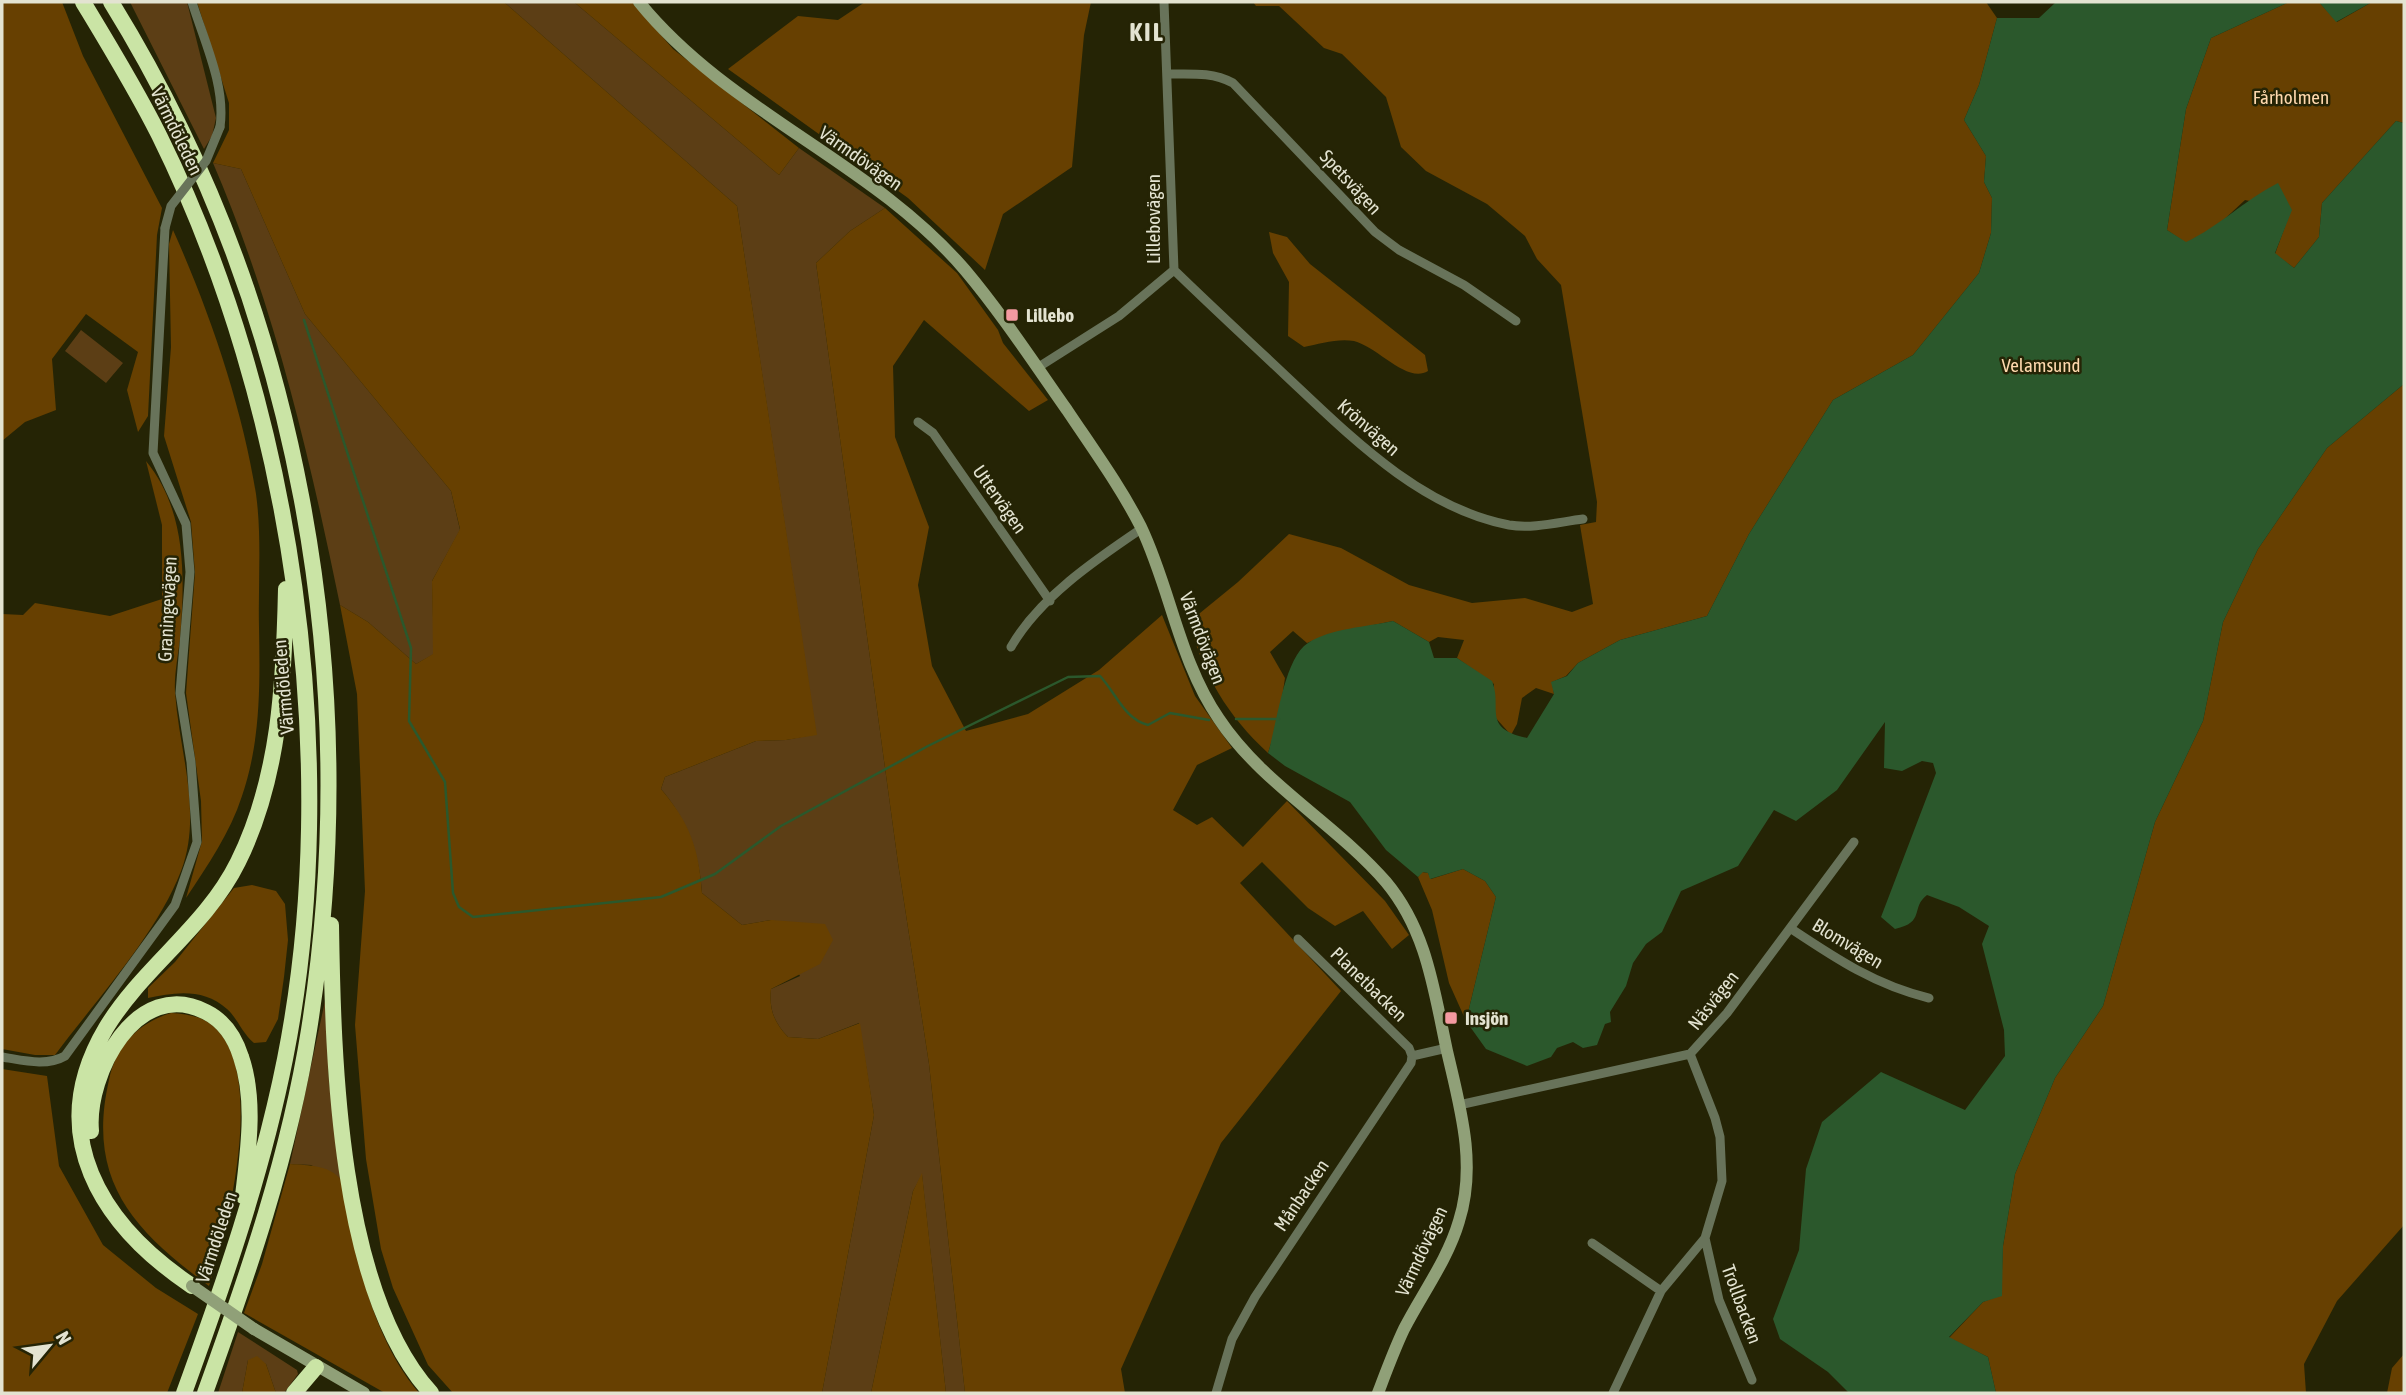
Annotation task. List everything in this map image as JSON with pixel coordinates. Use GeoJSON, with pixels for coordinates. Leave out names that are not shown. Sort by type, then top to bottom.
{"type":"FeatureCollection","features":[{"type":"Feature","properties":{"kind":"highway","name":"Värmdöleden"},"geometry":{"type":"LineString","coordinates":[[83,2],[158,134],[198,223],[251,384],[286,546],[305,665],[310,754],[305,911],[285,1057],[266,1145],[236,1249],[184,1393]]}},
{"type":"Feature","properties":{"kind":"highway","name":"Värmdöleden"},"geometry":{"type":"LineString","coordinates":[[111,2],[134,39],[197,162],[245,286],[288,432],[303,501],[323,642],[328,809],[327,885],[309,1032],[277,1179],[246,1280],[205,1393]]}},
{"type":"Feature","properties":{"kind":"highway"},"geometry":{"type":"LineString","coordinates":[[192,1286],[156,1262],[109,1210],[86,1160],[80,1129],[80,1100],[89,1063],[107,1027],[218,895],[237,864],[253,826],[266,788],[278,730],[284,655],[286,546]]}},
{"type":"Feature","properties":{"kind":"highway"},"geometry":{"type":"LineString","coordinates":[[328,809],[335,1062],[359,1236],[370,1277],[395,1340],[431,1393]]}},
{"type":"Feature","properties":{"kind":"highway"},"geometry":{"type":"LineString","coordinates":[[192,1286],[136,1234],[116,1208],[93,1152],[90,1126],[98,1076],[110,1051],[143,1014],[160,1007],[176,1004],[195,1006],[210,1014],[224,1026],[242,1059],[249,1122],[236,1249]]}},
{"type":"Feature","properties":{"kind":"highway"},"geometry":{"type":"LineString","coordinates":[[295,1393],[316,1367]]}},
{"type":"Feature","properties":{"kind":"main road","name":"Värmdövägen"},"geometry":{"type":"LineString","coordinates":[[639,2],[670,37],[726,85],[880,193],[926,230],[971,278],[1110,472],[1141,529],[1189,662],[1219,721],[1264,770],[1385,882],[1409,917],[1419,936],[1434,983],[1459,1104],[1468,1160],[1467,1185],[1458,1225],[1402,1334],[1378,1393]]}},
{"type":"Feature","properties":{"kind":"main road"},"geometry":{"type":"LineString","coordinates":[[192,1286],[254,1329],[364,1393]]}},
{"type":"Feature","properties":{"kind":"street","name":"Graningevägen"},"geometry":{"type":"LineString","coordinates":[[2,1057],[35,1062],[52,1061],[65,1056],[176,905],[197,842],[191,762],[180,693],[190,572],[186,524],[153,453],[165,228],[171,206],[206,161],[220,127],[222,114],[217,83],[192,2]]}},
{"type":"Feature","properties":{"kind":"street","name":"Lillebovägen"},"geometry":{"type":"LineString","coordinates":[[1037,368],[1119,316],[1174,270],[1164,2]]}},
{"type":"Feature","properties":{"kind":"street","name":"Spetsvägen"},"geometry":{"type":"LineString","coordinates":[[1168,75],[1202,73],[1219,76],[1233,83],[1375,232],[1399,250],[1464,285],[1516,321]]}},
{"type":"Feature","properties":{"kind":"street","name":"Krönvägen"},"geometry":{"type":"LineString","coordinates":[[1174,270],[1328,415],[1398,475],[1477,516],[1510,525],[1530,526],[1583,519]]}},
{"type":"Feature","properties":{"kind":"street","name":"Uttervägen"},"geometry":{"type":"LineString","coordinates":[[918,422],[933,433],[1050,601]]}},
{"type":"Feature","properties":{"kind":"street"},"geometry":{"type":"LineString","coordinates":[[1011,647],[1021,630],[1050,601],[1097,560],[1141,529]]}},
{"type":"Feature","properties":{"kind":"street","name":"Näsvägen"},"geometry":{"type":"LineString","coordinates":[[1459,1104],[1690,1054],[1727,1013],[1854,842]]}},
{"type":"Feature","properties":{"kind":"street","name":"Blomvägen"},"geometry":{"type":"LineString","coordinates":[[1790,928],[1855,972],[1897,990],[1929,998]]}},
{"type":"Feature","properties":{"kind":"street","name":"Planetbacken"},"geometry":{"type":"LineString","coordinates":[[1298,939],[1409,1048],[1412,1055]]}},
{"type":"Feature","properties":{"kind":"street"},"geometry":{"type":"LineString","coordinates":[[1412,1055],[1447,1048]]}},
{"type":"Feature","properties":{"kind":"street"},"geometry":{"type":"LineString","coordinates":[[1614,1393],[1661,1291],[1705,1238],[1722,1181],[1720,1137],[1709,1099],[1690,1054]]}},
{"type":"Feature","properties":{"kind":"street","name":"Månbacken"},"geometry":{"type":"LineString","coordinates":[[1216,1393],[1232,1339],[1248,1308],[1411,1063],[1412,1055]]}},
{"type":"Feature","properties":{"kind":"street","name":"Trollbacken"},"geometry":{"type":"LineString","coordinates":[[1705,1238],[1719,1300],[1752,1380]]}},
{"type":"Feature","properties":{"kind":"street"},"geometry":{"type":"LineString","coordinates":[[1592,1243],[1661,1291]]}},
{"type":"Feature","properties":{"kind":"shaded area"},"geometry":{"type":"Polygon","coordinates":[[[130,2],[187,2],[216,118],[212,136],[204,149],[130,2]]]}},
{"type":"Feature","properties":{"kind":"shaded area"},"geometry":{"type":"Polygon","coordinates":[[[504,2],[574,2],[779,175],[799,148],[885,208],[850,231],[816,263],[898,863],[929,1064],[965,1393],[946,1393],[922,1175],[913,1191],[871,1393],[822,1393],[874,1115],[859,1023],[818,1039],[788,1037],[776,1021],[771,1003],[771,989],[800,976],[771,920],[742,925],[702,893],[695,851],[690,838],[678,812],[661,789],[665,777],[756,741],[786,740],[816,734],[737,206],[504,2]]]}},
{"type":"Feature","properties":{"kind":"shaded area","name":"Insjön"},"geometry":{"type":"Polygon","coordinates":[[[2056,2],[2289,2],[2211,38],[2186,109],[2167,230],[2186,242],[2278,183],[2292,210],[2275,253],[2294,268],[2319,237],[2322,203],[2396,121],[2404,123],[2404,384],[2327,448],[2258,549],[2223,622],[2203,721],[2155,822],[2103,1006],[2055,1078],[2015,1174],[2003,1246],[2002,1296],[1983,1302],[1949,1337],[1988,1357],[1996,1393],[1849,1393],[1828,1372],[1780,1339],[1773,1319],[1799,1250],[1806,1169],[1822,1122],[1881,1072],[1965,1110],[2005,1056],[2004,1030],[1982,944],[1989,926],[1959,907],[1927,895],[1919,905],[1914,919],[1905,926],[1895,929],[1881,917],[1936,773],[1933,763],[1922,761],[1902,771],[1884,768],[1885,722],[1837,790],[1796,821],[1774,810],[1738,866],[1681,891],[1662,932],[1646,944],[1633,963],[1626,986],[1610,1012],[1611,1022],[1605,1024],[1597,1045],[1583,1048],[1573,1042],[1557,1048],[1551,1057],[1527,1066],[1486,1049],[1466,1021],[1496,897],[1485,881],[1463,869],[1430,879],[1428,873],[1423,872],[1418,877],[1386,850],[1350,802],[1285,766],[1268,753],[1282,693],[1293,662],[1308,643],[1327,634],[1393,621],[1429,642],[1434,658],[1457,658],[1492,681],[1499,723],[1513,734],[1527,738],[1554,694],[1551,682],[1567,676],[1578,663],[1620,640],[1707,616],[1749,534],[1833,400],[1913,355],[1979,273],[1991,233],[1992,198],[1984,182],[1986,156],[1964,120],[1979,85],[1997,18],[2039,18],[2056,2]]]}},
{"type":"Feature","properties":{"kind":"shaded area"},"geometry":{"type":"Polygon","coordinates":[[[2319,2],[2372,2],[2336,22],[2319,2]]]}},
{"type":"Feature","properties":{"kind":"shaded area"},"geometry":{"type":"Polygon","coordinates":[[[213,163],[241,169],[305,314],[451,491],[460,530],[432,581],[434,654],[416,664],[368,622],[340,605],[316,492],[272,325],[235,217],[213,163]]]}},
{"type":"Feature","properties":{"kind":"shaded area"},"geometry":{"type":"Polygon","coordinates":[[[81,330],[123,363],[106,383],[65,351],[81,330]]]}},
{"type":"Feature","properties":{"kind":"shaded area"},"geometry":{"type":"Polygon","coordinates":[[[325,1001],[329,1082],[342,1182],[311,1165],[290,1164],[325,1001]]]}},
{"type":"Feature","properties":{"kind":"shaded area"},"geometry":{"type":"Polygon","coordinates":[[[238,1332],[297,1370],[298,1374],[284,1393],[276,1393],[266,1364],[248,1360],[242,1393],[218,1393],[238,1332]]]}},
{"type":"Feature","properties":{"kind":"green space"},"geometry":{"type":"Polygon","coordinates":[[[2,2],[62,2],[83,56],[162,208],[157,235],[148,416],[138,432],[127,390],[138,352],[86,314],[52,359],[56,410],[25,422],[2,441],[2,2]]]}},
{"type":"Feature","properties":{"kind":"green space"},"geometry":{"type":"Polygon","coordinates":[[[197,2],[504,2],[737,206],[817,735],[756,741],[665,777],[661,789],[679,813],[691,837],[702,893],[742,925],[771,920],[825,924],[833,940],[820,964],[771,989],[771,1003],[776,1021],[788,1037],[818,1039],[860,1023],[874,1115],[822,1393],[453,1393],[428,1365],[393,1288],[381,1249],[366,1159],[355,1025],[365,891],[357,694],[340,605],[368,622],[416,664],[433,654],[432,581],[460,529],[451,491],[305,314],[241,169],[213,163],[229,130],[229,103],[197,2]]]}},
{"type":"Feature","properties":{"kind":"green space"},"geometry":{"type":"Polygon","coordinates":[[[574,2],[632,2],[673,49],[799,148],[779,175],[574,2]]]}},
{"type":"Feature","properties":{"kind":"green space"},"geometry":{"type":"Polygon","coordinates":[[[865,2],[1091,2],[1084,35],[1072,167],[1003,214],[985,270],[908,198],[728,69],[798,16],[838,20],[865,2]]]}},
{"type":"Feature","properties":{"kind":"green space"},"geometry":{"type":"Polygon","coordinates":[[[1253,2],[1986,2],[1997,18],[1979,85],[1964,120],[1986,156],[1984,182],[1992,198],[1991,233],[1979,273],[1913,355],[1833,400],[1749,534],[1707,616],[1620,640],[1578,663],[1566,676],[1552,682],[1554,694],[1536,688],[1522,698],[1517,724],[1511,735],[1494,716],[1494,684],[1457,658],[1464,640],[1438,637],[1429,642],[1393,621],[1330,634],[1307,643],[1293,631],[1270,652],[1285,678],[1279,718],[1268,753],[1240,724],[1219,694],[1195,642],[1189,622],[1238,582],[1289,534],[1341,548],[1409,585],[1472,603],[1525,598],[1572,612],[1593,604],[1580,525],[1596,522],[1597,502],[1561,285],[1537,259],[1525,236],[1487,204],[1426,171],[1401,147],[1386,97],[1342,54],[1324,48],[1279,6],[1256,6],[1253,2]]]}},
{"type":"Feature","properties":{"kind":"green space","name":"Fårholmen"},"geometry":{"type":"Polygon","coordinates":[[[2289,2],[2319,2],[2337,22],[2372,2],[2404,2],[2404,123],[2396,121],[2322,203],[2319,237],[2294,268],[2275,254],[2291,210],[2245,200],[2216,227],[2186,243],[2167,230],[2186,109],[2211,38],[2289,2]]]}},
{"type":"Feature","properties":{"kind":"green space"},"geometry":{"type":"Polygon","coordinates":[[[885,208],[957,273],[998,330],[1003,343],[1048,400],[1029,411],[924,320],[893,366],[895,437],[929,527],[918,585],[932,666],[966,731],[1028,714],[1099,670],[1162,615],[1195,696],[1232,748],[1197,765],[1173,810],[1197,825],[1212,817],[1243,847],[1287,801],[1385,901],[1409,935],[1392,949],[1363,911],[1335,926],[1308,908],[1262,862],[1240,883],[1341,991],[1221,1143],[1121,1369],[1125,1393],[965,1393],[929,1064],[898,863],[816,263],[850,231],[885,208]]]}},
{"type":"Feature","properties":{"kind":"green space"},"geometry":{"type":"Polygon","coordinates":[[[173,230],[211,325],[233,393],[256,494],[259,543],[259,691],[253,754],[242,796],[231,823],[186,898],[202,841],[201,801],[186,693],[195,573],[191,522],[164,436],[171,347],[169,244],[173,230]]]}},
{"type":"Feature","properties":{"kind":"green space"},"geometry":{"type":"Polygon","coordinates":[[[1269,232],[1287,237],[1310,264],[1425,355],[1428,371],[1411,373],[1354,341],[1335,341],[1304,347],[1288,336],[1289,282],[1273,253],[1269,232]]]}},
{"type":"Feature","properties":{"kind":"green space"},"geometry":{"type":"Polygon","coordinates":[[[2404,384],[2404,1225],[2337,1301],[2304,1364],[2306,1393],[1996,1393],[1988,1357],[1949,1338],[1983,1302],[2001,1295],[2003,1246],[2015,1174],[2055,1078],[2103,1006],[2155,822],[2203,721],[2223,622],[2258,549],[2327,448],[2404,384]]]}},
{"type":"Feature","properties":{"kind":"green space"},"geometry":{"type":"Polygon","coordinates":[[[146,461],[169,501],[180,546],[183,592],[175,686],[190,805],[187,849],[181,871],[157,919],[55,1055],[35,1055],[2,1049],[2,614],[23,615],[35,603],[110,616],[162,599],[162,525],[146,461]]]}},
{"type":"Feature","properties":{"kind":"green space"},"geometry":{"type":"Polygon","coordinates":[[[1463,869],[1485,881],[1496,897],[1466,1021],[1449,983],[1432,910],[1418,877],[1422,872],[1428,873],[1431,879],[1463,869]]]}},
{"type":"Feature","properties":{"kind":"green space"},"geometry":{"type":"Polygon","coordinates":[[[252,885],[276,891],[285,904],[288,940],[278,1019],[266,1042],[254,1043],[227,1009],[209,998],[179,993],[148,998],[148,988],[175,962],[234,888],[252,885]]]}},
{"type":"Feature","properties":{"kind":"green space"},"geometry":{"type":"Polygon","coordinates":[[[171,1013],[197,1017],[219,1032],[232,1055],[239,1085],[241,1120],[238,1156],[225,1229],[209,1286],[158,1244],[138,1223],[122,1200],[110,1174],[104,1146],[104,1115],[109,1080],[117,1057],[123,1046],[139,1030],[171,1013]]]}},
{"type":"Feature","properties":{"kind":"green space"},"geometry":{"type":"Polygon","coordinates":[[[2,1069],[47,1076],[59,1166],[103,1245],[156,1288],[198,1314],[167,1393],[2,1393],[2,1069]]]}},
{"type":"Feature","properties":{"kind":"green space"},"geometry":{"type":"Polygon","coordinates":[[[290,1164],[327,1170],[334,1173],[343,1184],[369,1299],[395,1358],[419,1393],[385,1393],[244,1313],[262,1264],[290,1164]]]}},
{"type":"Feature","properties":{"kind":"green space"},"geometry":{"type":"Polygon","coordinates":[[[922,1173],[946,1393],[871,1393],[913,1191],[922,1173]]]}},
{"type":"Feature","properties":{"kind":"green space"},"geometry":{"type":"Polygon","coordinates":[[[2404,1354],[2404,1393],[2387,1393],[2392,1368],[2404,1354]]]}},
{"type":"Feature","properties":{"kind":"green space"},"geometry":{"type":"Polygon","coordinates":[[[257,1356],[266,1364],[276,1393],[242,1393],[248,1360],[257,1356]]]}},
{"type":"Feature","properties":{"kind":"waterway"},"geometry":{"type":"LineString","coordinates":[[304,320],[411,648],[409,721],[445,782],[453,893],[459,907],[473,917],[661,897],[715,874],[781,826],[928,746],[1068,677],[1100,676],[1126,711],[1148,725],[1170,713],[1209,720]]}},
{"type":"Feature","properties":{"kind":"waterway"},"geometry":{"type":"LineString","coordinates":[[1236,719],[1279,719]]}},
{"type":"Feature","properties":{"kind":"place","name":"Lillebo"},"geometry":{"type":"Point","coordinates":[1012,315]}},
{"type":"Feature","properties":{"kind":"place","name":"Insjön"},"geometry":{"type":"Point","coordinates":[1451,1018]}},
{"type":"Feature","properties":{"kind":"district","name":"KIL"},"geometry":{"type":"Point","coordinates":[1147,32]}},
{"type":"Feature","properties":{"kind":"park label","name":"Velamsund"},"geometry":{"type":"Point","coordinates":[2041,365]}}]}
